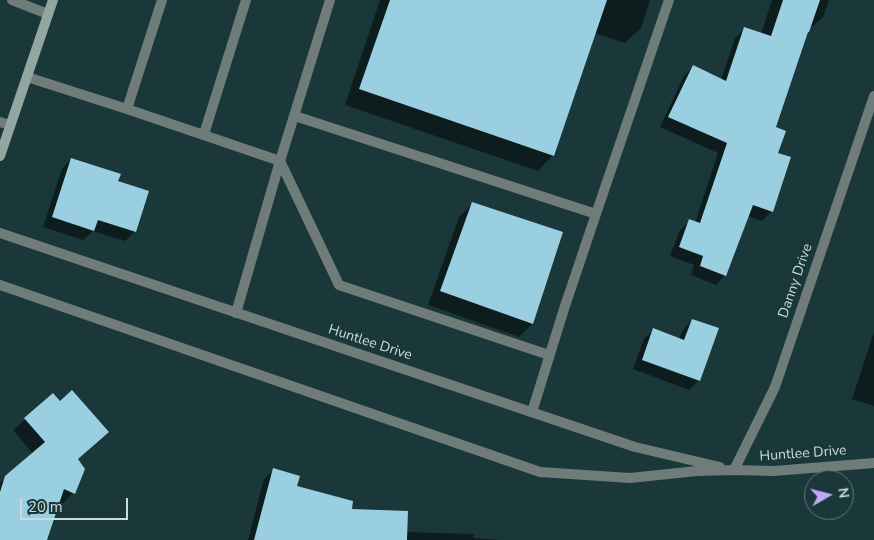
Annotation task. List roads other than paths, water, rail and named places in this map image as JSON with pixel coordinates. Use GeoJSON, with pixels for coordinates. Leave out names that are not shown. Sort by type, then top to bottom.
{"type":"FeatureCollection","features":[{"type":"Feature","properties":{"kind":"main road"},"geometry":{"type":"LineString","coordinates":[[0,156],[5,124],[27,77],[53,0]]}},
{"type":"Feature","properties":{"kind":"street"},"geometry":{"type":"LineString","coordinates":[[12,0],[48,14]]}},
{"type":"Feature","properties":{"kind":"street"},"geometry":{"type":"LineString","coordinates":[[127,108],[162,0]]}},
{"type":"Feature","properties":{"kind":"street"},"geometry":{"type":"LineString","coordinates":[[204,134],[246,0]]}},
{"type":"Feature","properties":{"kind":"street"},"geometry":{"type":"LineString","coordinates":[[236,313],[280,160],[330,0]]}},
{"type":"Feature","properties":{"kind":"street"},"geometry":{"type":"LineString","coordinates":[[532,412],[549,355],[669,0]]}},
{"type":"Feature","properties":{"kind":"street"},"geometry":{"type":"LineString","coordinates":[[27,77],[127,108],[280,160],[339,285],[549,355]]}},
{"type":"Feature","properties":{"kind":"street","name":"Danny Drive"},"geometry":{"type":"LineString","coordinates":[[734,470],[775,387],[874,96]]}},
{"type":"Feature","properties":{"kind":"street"},"geometry":{"type":"LineString","coordinates":[[295,116],[596,214]]}},
{"type":"Feature","properties":{"kind":"street","name":"Huntlee Drive"},"geometry":{"type":"LineString","coordinates":[[0,233],[635,447],[734,470]]}},
{"type":"Feature","properties":{"kind":"street","name":"Huntlee Drive"},"geometry":{"type":"LineString","coordinates":[[0,285],[540,472],[630,478],[697,471],[774,472],[874,463]]}}]}
